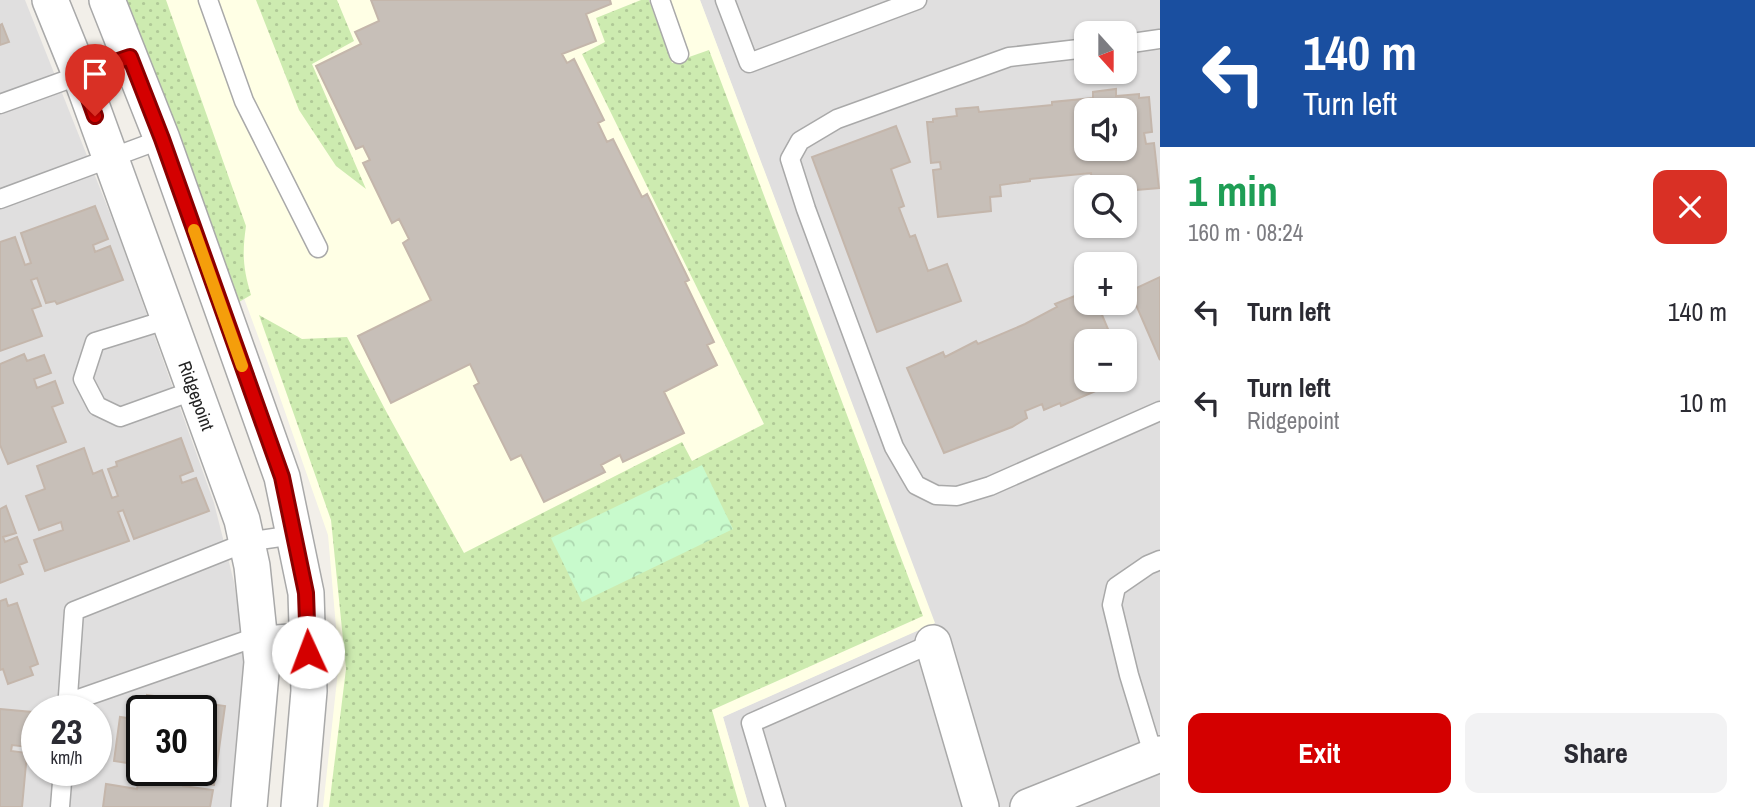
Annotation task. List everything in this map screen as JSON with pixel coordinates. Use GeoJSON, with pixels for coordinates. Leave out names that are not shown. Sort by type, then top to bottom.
{"type":"FeatureCollection","features":[{"type":"Feature","properties":{"kind":"street","name":"Ridgepoint"},"geometry":{"type":"LineString","coordinates":[[50,0],[80,74],[242,520],[252,566],[262,662],[249,807]]}},
{"type":"Feature","properties":{"kind":"street"},"geometry":{"type":"LineString","coordinates":[[107,0],[162,139],[282,477],[306,593],[309,691],[299,807]]}},
{"type":"Feature","properties":{"kind":"street"},"geometry":{"type":"LineString","coordinates":[[174,334],[230,332]]}},
{"type":"Feature","properties":{"kind":"street"},"geometry":{"type":"LineString","coordinates":[[933,643],[981,807]]}},
{"type":"Feature","properties":{"kind":"street"},"geometry":{"type":"LineString","coordinates":[[1028,807],[1157,755]]}},
{"type":"Feature","properties":{"kind":"lane"},"geometry":{"type":"LineString","coordinates":[[208,0],[244,101],[318,248]]}},
{"type":"Feature","properties":{"kind":"lane"},"geometry":{"type":"LineString","coordinates":[[660,0],[679,54]]}},
{"type":"Feature","properties":{"kind":"lane"},"geometry":{"type":"LineString","coordinates":[[725,0],[749,63],[918,0]]}},
{"type":"Feature","properties":{"kind":"lane"},"geometry":{"type":"LineString","coordinates":[[1138,42],[1160,39]]}},
{"type":"Feature","properties":{"kind":"lane"},"geometry":{"type":"LineString","coordinates":[[1074,50],[1009,57],[837,119],[800,141],[790,159],[894,447],[916,485],[936,495],[957,496],[990,486],[1160,411]]}},
{"type":"Feature","properties":{"kind":"lane"},"geometry":{"type":"LineString","coordinates":[[0,104],[130,57]]}},
{"type":"Feature","properties":{"kind":"lane"},"geometry":{"type":"LineString","coordinates":[[0,199],[162,139]]}},
{"type":"Feature","properties":{"kind":"lane"},"geometry":{"type":"LineString","coordinates":[[174,334],[95,342],[83,379],[97,406],[120,417],[195,390]]}},
{"type":"Feature","properties":{"kind":"lane"},"geometry":{"type":"LineString","coordinates":[[68,695],[74,611],[247,542],[294,535]]}},
{"type":"Feature","properties":{"kind":"lane"},"geometry":{"type":"LineString","coordinates":[[1157,755],[1129,675],[1112,605],[1116,587],[1160,560]]}},
{"type":"Feature","properties":{"kind":"lane"},"geometry":{"type":"LineString","coordinates":[[99,695],[259,636],[307,632]]}},
{"type":"Feature","properties":{"kind":"lane"},"geometry":{"type":"LineString","coordinates":[[776,807],[751,723],[933,643]]}},
{"type":"Feature","properties":{"kind":"lane"},"geometry":{"type":"LineString","coordinates":[[60,807],[61,786]]}},
{"type":"Feature","properties":{"kind":"shaded area"},"geometry":{"type":"Polygon","coordinates":[[[0,0],[25,0],[117,231],[214,503],[234,582],[245,658],[236,807],[0,807],[0,0]]]}},
{"type":"Feature","properties":{"kind":"shaded area"},"geometry":{"type":"Polygon","coordinates":[[[134,0],[700,0],[935,623],[723,717],[749,807],[323,807],[339,662],[328,535],[269,366],[134,0]]]}},
{"type":"Feature","properties":{"kind":"shaded area"},"geometry":{"type":"Polygon","coordinates":[[[700,0],[1160,0],[1160,807],[749,807],[723,717],[934,623],[700,0]]]}},
{"type":"Feature","properties":{"kind":"green space"},"geometry":{"type":"Polygon","coordinates":[[[123,0],[166,0],[246,226],[244,261],[251,295],[239,302],[123,0]]]}},
{"type":"Feature","properties":{"kind":"green space"},"geometry":{"type":"Polygon","coordinates":[[[256,0],[337,0],[354,41],[312,64],[366,189],[336,166],[299,110],[256,0]]]}},
{"type":"Feature","properties":{"kind":"green space"},"geometry":{"type":"Polygon","coordinates":[[[641,0],[649,0],[672,63],[709,50],[923,616],[712,710],[740,807],[329,807],[346,669],[331,520],[259,315],[302,339],[347,337],[464,553],[682,442],[692,461],[764,424],[582,54],[605,42],[596,18],[641,0]]]}},
{"type":"Feature","properties":{"kind":"green space"},"geometry":{"type":"Polygon","coordinates":[[[702,465],[733,529],[582,602],[551,538],[702,465]]]}},
{"type":"Feature","properties":{"kind":"building"},"geometry":{"type":"Polygon","coordinates":[[[371,0],[610,0],[611,4],[586,14],[596,41],[562,54],[567,63],[574,59],[604,120],[598,123],[607,142],[613,139],[642,197],[647,194],[689,280],[685,282],[714,342],[707,345],[717,365],[664,392],[684,433],[623,462],[620,455],[601,465],[605,472],[544,502],[521,455],[511,460],[474,386],[479,383],[470,364],[391,403],[358,336],[431,300],[403,243],[409,239],[399,219],[392,223],[363,163],[370,160],[363,146],[356,149],[316,66],[361,44],[355,32],[379,21],[371,0]]]}},
{"type":"Feature","properties":{"kind":"building"},"geometry":{"type":"Polygon","coordinates":[[[2,24],[9,42],[0,45],[0,25],[2,24]]]}},
{"type":"Feature","properties":{"kind":"building"},"geometry":{"type":"Polygon","coordinates":[[[1116,89],[1116,96],[1139,94],[1139,98],[1149,97],[1152,132],[1144,133],[1146,144],[1154,143],[1159,188],[1137,190],[1137,175],[1091,173],[1030,179],[1000,185],[1001,196],[990,197],[991,211],[938,217],[933,170],[941,169],[940,162],[931,163],[927,122],[957,116],[956,109],[978,107],[979,112],[1052,105],[1052,102],[1074,100],[1074,161],[1137,161],[1137,98],[1093,98],[1093,92],[1116,89]]]}},
{"type":"Feature","properties":{"kind":"building"},"geometry":{"type":"Polygon","coordinates":[[[896,126],[910,162],[891,169],[904,206],[899,208],[910,237],[915,235],[928,271],[947,264],[961,301],[877,332],[812,157],[896,126]]]}},
{"type":"Feature","properties":{"kind":"building"},"geometry":{"type":"Polygon","coordinates":[[[95,206],[108,239],[93,245],[95,252],[110,246],[123,280],[57,304],[55,301],[46,303],[37,278],[31,280],[41,306],[32,309],[42,336],[0,351],[0,242],[15,237],[25,265],[31,263],[21,233],[95,206]]]}},
{"type":"Feature","properties":{"kind":"building"},"geometry":{"type":"Polygon","coordinates":[[[1160,277],[1160,360],[1137,307],[1137,288],[1160,277]]]}},
{"type":"Feature","properties":{"kind":"building"},"geometry":{"type":"Polygon","coordinates":[[[1074,296],[1074,315],[1102,315],[1108,329],[1074,329],[1074,392],[1093,392],[1044,410],[1042,404],[1025,411],[1027,418],[1012,427],[944,453],[907,368],[943,352],[945,357],[976,341],[978,344],[1025,324],[1057,307],[1055,304],[1074,296]]]}},
{"type":"Feature","properties":{"kind":"building"},"geometry":{"type":"Polygon","coordinates":[[[24,354],[27,361],[44,355],[51,373],[34,379],[37,388],[55,381],[63,403],[52,407],[66,442],[8,464],[0,445],[0,364],[24,354]]]}},
{"type":"Feature","properties":{"kind":"building"},"geometry":{"type":"Polygon","coordinates":[[[181,438],[193,471],[180,476],[182,483],[196,478],[209,511],[134,539],[123,510],[118,512],[129,541],[45,571],[34,540],[63,530],[61,522],[39,530],[26,496],[45,489],[37,466],[84,448],[93,474],[102,470],[112,498],[118,496],[108,469],[117,466],[116,462],[181,438]]]}},
{"type":"Feature","properties":{"kind":"building"},"geometry":{"type":"Polygon","coordinates":[[[6,506],[16,533],[3,537],[5,542],[17,537],[27,562],[19,565],[23,574],[0,583],[0,509],[6,506]]]}},
{"type":"Feature","properties":{"kind":"building"},"geometry":{"type":"Polygon","coordinates":[[[6,599],[8,606],[17,603],[38,664],[30,667],[33,675],[8,684],[3,669],[0,670],[0,601],[6,599]]]}},
{"type":"Feature","properties":{"kind":"building"},"geometry":{"type":"Polygon","coordinates":[[[217,705],[225,706],[217,763],[217,705]]]}},
{"type":"Feature","properties":{"kind":"building"},"geometry":{"type":"Polygon","coordinates":[[[0,709],[21,711],[21,746],[12,745],[11,751],[21,752],[21,786],[24,786],[22,807],[0,807],[0,709]]]}},
{"type":"Feature","properties":{"kind":"building"},"geometry":{"type":"Polygon","coordinates":[[[120,717],[126,718],[126,763],[114,761],[120,717]]]}},
{"type":"Feature","properties":{"kind":"building"},"geometry":{"type":"Polygon","coordinates":[[[106,786],[137,789],[138,786],[183,786],[213,790],[210,807],[103,807],[106,786]]]}},
{"type":"Feature","properties":{"kind":"slow traffic"},"geometry":{"type":"LineString","coordinates":[[194,230],[242,366]]}},
{"type":"Feature","properties":{"kind":"route"},"geometry":{"type":"LineString","coordinates":[[95,116],[80,74],[130,57],[162,139],[282,477],[306,593],[308,652]]}}]}
